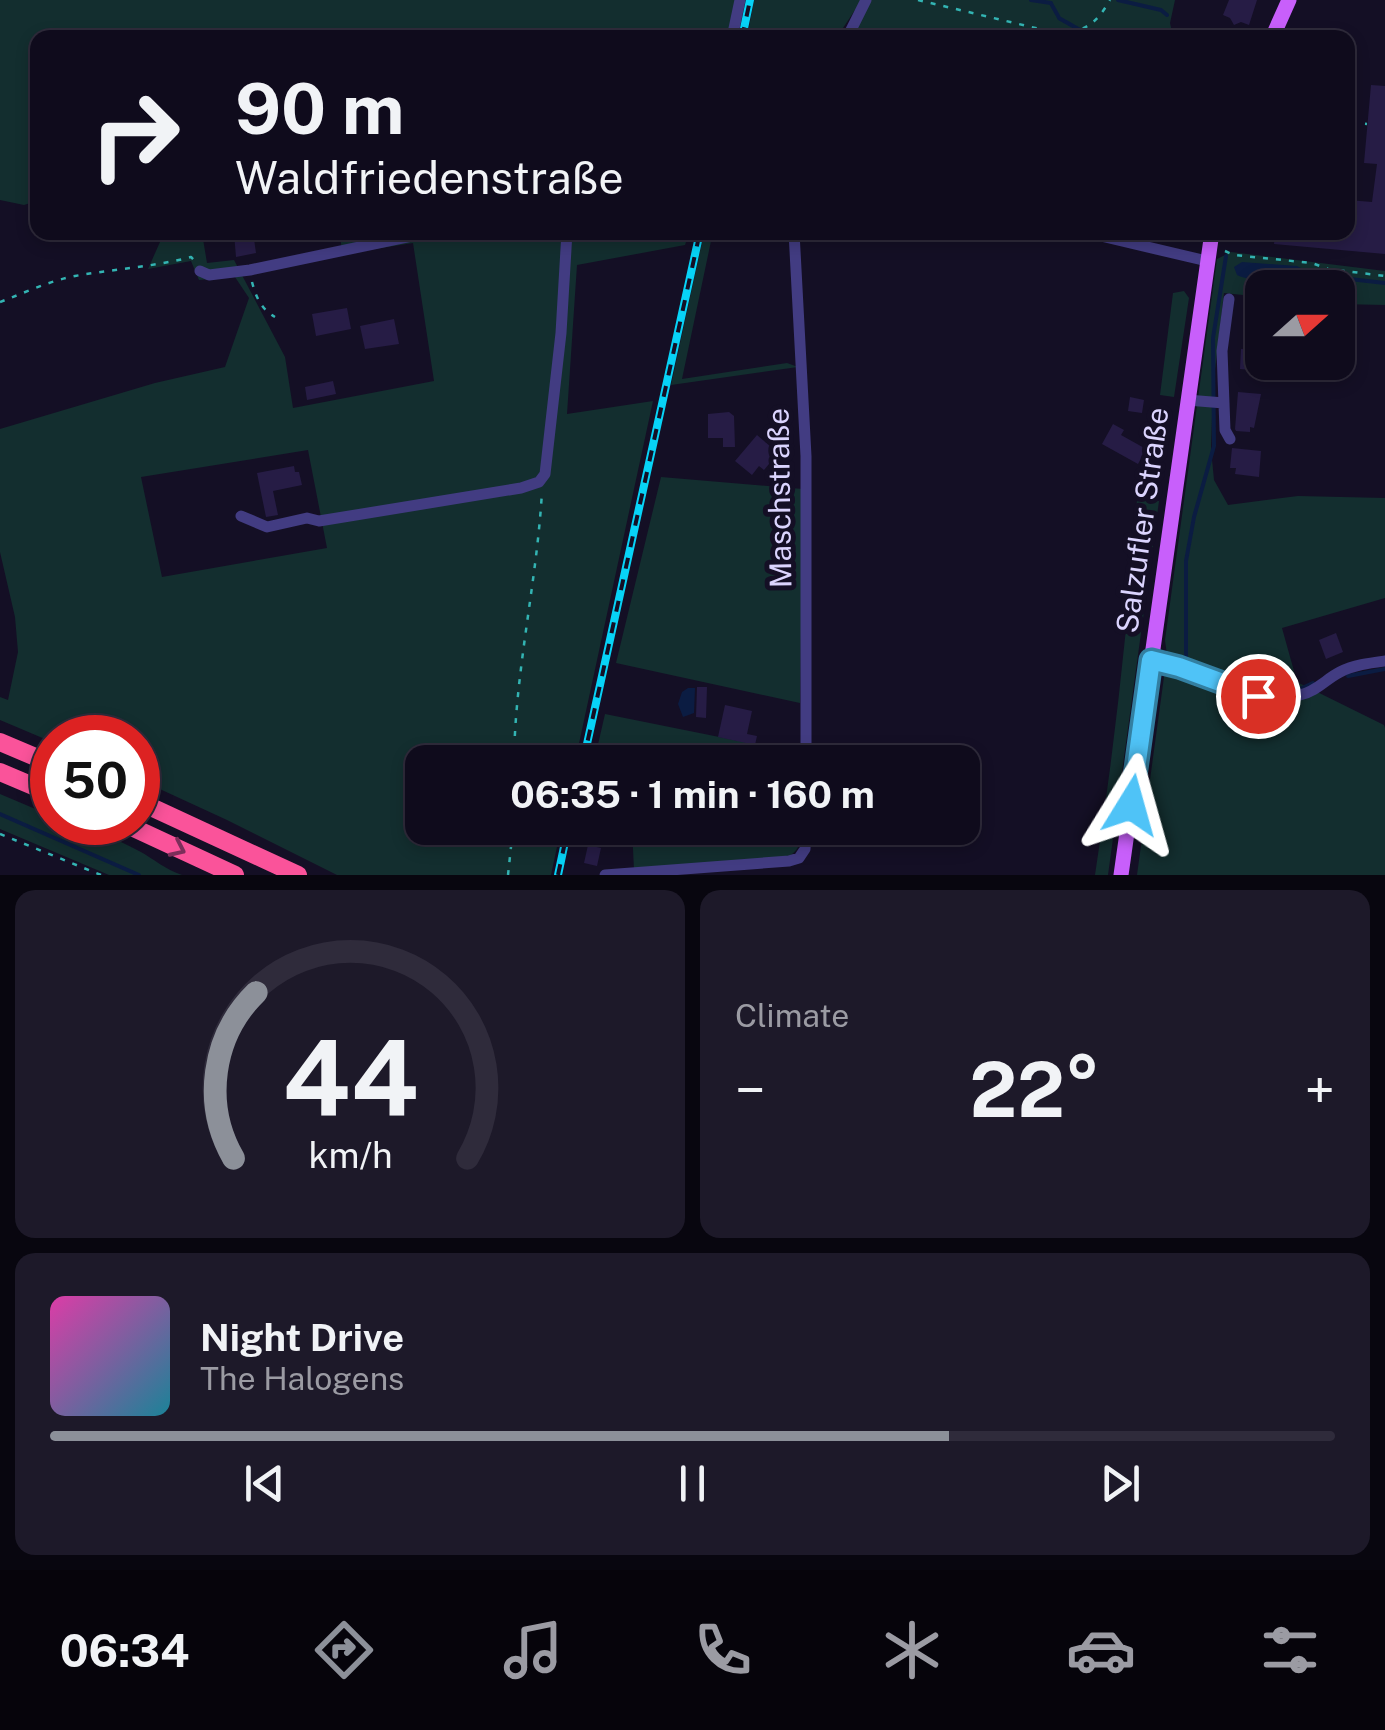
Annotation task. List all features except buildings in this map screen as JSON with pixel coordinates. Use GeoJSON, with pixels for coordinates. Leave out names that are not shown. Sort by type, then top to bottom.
{"type":"FeatureCollection","features":[{"type":"Feature","properties":{"kind":"highway"},"geometry":{"type":"LineString","coordinates":[[0,742],[30,755]]}},
{"type":"Feature","properties":{"kind":"highway"},"geometry":{"type":"LineString","coordinates":[[0,772],[30,785]]}},
{"type":"Feature","properties":{"kind":"highway"},"geometry":{"type":"LineString","coordinates":[[160,811],[298,875]]}},
{"type":"Feature","properties":{"kind":"highway"},"geometry":{"type":"LineString","coordinates":[[160,840],[235,875]]}},
{"type":"Feature","properties":{"kind":"main road"},"geometry":{"type":"LineString","coordinates":[[1275,30],[1288,0]]}},
{"type":"Feature","properties":{"kind":"main road","name":"Salzufler Straße"},"geometry":{"type":"LineString","coordinates":[[1121,875],[1210,246]]}},
{"type":"Feature","properties":{"kind":"street"},"geometry":{"type":"LineString","coordinates":[[734,30],[740,0]]}},
{"type":"Feature","properties":{"kind":"street"},"geometry":{"type":"LineString","coordinates":[[851,30],[866,0]]}},
{"type":"Feature","properties":{"kind":"street"},"geometry":{"type":"LineString","coordinates":[[200,270],[209,275],[250,270],[394,240]]}},
{"type":"Feature","properties":{"kind":"street"},"geometry":{"type":"LineString","coordinates":[[241,516],[267,527],[522,488],[539,482],[545,474],[561,333],[567,240]]}},
{"type":"Feature","properties":{"kind":"street","name":"Maschstraße"},"geometry":{"type":"LineString","coordinates":[[794,240],[806,456],[806,745]]}},
{"type":"Feature","properties":{"kind":"street"},"geometry":{"type":"LineString","coordinates":[[1156,240],[1210,246]]}},
{"type":"Feature","properties":{"kind":"street"},"geometry":{"type":"LineString","coordinates":[[1229,299],[1217,403],[1230,438]]}},
{"type":"Feature","properties":{"kind":"street"},"geometry":{"type":"LineString","coordinates":[[1187,400],[1217,403]]}},
{"type":"Feature","properties":{"kind":"street"},"geometry":{"type":"LineString","coordinates":[[1151,660],[1258,696],[1278,698],[1304,694],[1348,668],[1385,661]]}},
{"type":"Feature","properties":{"kind":"street"},"geometry":{"type":"LineString","coordinates":[[605,875],[788,861],[799,858],[805,845]]}},
{"type":"Feature","properties":{"kind":"path"},"geometry":{"type":"LineString","coordinates":[[918,0],[1044,30]]}},
{"type":"Feature","properties":{"kind":"path"},"geometry":{"type":"LineString","coordinates":[[1080,30],[1097,19],[1110,1]]}},
{"type":"Feature","properties":{"kind":"path"},"geometry":{"type":"LineString","coordinates":[[1355,123],[1368,124]]}},
{"type":"Feature","properties":{"kind":"path"},"geometry":{"type":"LineString","coordinates":[[1210,246],[1234,255],[1385,276]]}},
{"type":"Feature","properties":{"kind":"path"},"geometry":{"type":"LineString","coordinates":[[0,302],[71,276],[157,266],[191,257],[200,270]]}},
{"type":"Feature","properties":{"kind":"path"},"geometry":{"type":"LineString","coordinates":[[250,270],[258,302],[275,316]]}},
{"type":"Feature","properties":{"kind":"path"},"geometry":{"type":"LineString","coordinates":[[515,745],[516,699],[528,628],[542,492],[539,482]]}},
{"type":"Feature","properties":{"kind":"path"},"geometry":{"type":"LineString","coordinates":[[0,834],[101,875]]}},
{"type":"Feature","properties":{"kind":"path"},"geometry":{"type":"LineString","coordinates":[[508,875],[511,845]]}},
{"type":"Feature","properties":{"kind":"green space"},"geometry":{"type":"Polygon","coordinates":[[[0,0],[744,0],[738,30],[30,30],[30,203],[0,200],[0,0]]]}},
{"type":"Feature","properties":{"kind":"green space"},"geometry":{"type":"Polygon","coordinates":[[[754,0],[1175,0],[1172,30],[852,30],[855,10],[842,30],[748,30],[754,0]]]}},
{"type":"Feature","properties":{"kind":"green space"},"geometry":{"type":"Polygon","coordinates":[[[158,240],[203,240],[207,263],[234,260],[285,357],[293,408],[434,381],[413,243],[342,254],[341,240],[687,240],[685,245],[577,265],[567,414],[653,401],[579,745],[405,745],[405,845],[557,845],[551,875],[337,875],[160,789],[160,715],[30,715],[30,733],[0,720],[0,697],[8,700],[18,652],[15,617],[0,552],[0,429],[155,383],[225,367],[249,298],[235,277],[199,280],[191,261],[148,269],[158,240]],[[308,450],[141,477],[162,577],[327,548],[308,450]]]}},
{"type":"Feature","properties":{"kind":"green space"},"geometry":{"type":"Polygon","coordinates":[[[702,240],[712,240],[682,379],[787,363],[798,367],[671,385],[702,240]]]}},
{"type":"Feature","properties":{"kind":"green space"},"geometry":{"type":"Polygon","coordinates":[[[1231,252],[1385,271],[1385,305],[1355,304],[1355,270],[1245,270],[1245,295],[1224,293],[1213,387],[1211,449],[1214,480],[1228,505],[1298,496],[1385,498],[1385,598],[1282,628],[1297,682],[1384,725],[1385,875],[1137,875],[1217,259],[1231,252]]]}},
{"type":"Feature","properties":{"kind":"green space"},"geometry":{"type":"Polygon","coordinates":[[[1184,291],[1189,298],[1174,397],[1160,395],[1173,293],[1184,291]]]}},
{"type":"Feature","properties":{"kind":"green space"},"geometry":{"type":"Polygon","coordinates":[[[661,477],[803,489],[800,703],[616,663],[661,477]]]}},
{"type":"Feature","properties":{"kind":"green space"},"geometry":{"type":"Polygon","coordinates":[[[1137,500],[1159,501],[1108,875],[1095,875],[1120,688],[1137,500]]]}},
{"type":"Feature","properties":{"kind":"green space"},"geometry":{"type":"Polygon","coordinates":[[[605,714],[759,745],[598,745],[605,714]]]}},
{"type":"Feature","properties":{"kind":"green space"},"geometry":{"type":"Polygon","coordinates":[[[0,794],[30,807],[30,842],[0,829],[0,794]]]}},
{"type":"Feature","properties":{"kind":"green space"},"geometry":{"type":"Polygon","coordinates":[[[38,845],[127,845],[182,875],[109,875],[38,845]]]}},
{"type":"Feature","properties":{"kind":"green space"},"geometry":{"type":"Polygon","coordinates":[[[633,845],[799,845],[788,857],[634,870],[633,845]]]}},
{"type":"Feature","properties":{"kind":"water"},"geometry":{"type":"Polygon","coordinates":[[[1242,262],[1305,270],[1245,270],[1245,278],[1237,275],[1234,267],[1242,262]]]}},
{"type":"Feature","properties":{"kind":"water"},"geometry":{"type":"Polygon","coordinates":[[[688,688],[695,688],[694,713],[683,717],[678,704],[688,688]]]}},
{"type":"Feature","properties":{"kind":"waterway"},"geometry":{"type":"LineString","coordinates":[[1031,0],[1051,3],[1059,18],[1081,30]]}},
{"type":"Feature","properties":{"kind":"waterway"},"geometry":{"type":"LineString","coordinates":[[1118,0],[1161,10],[1167,15]]}},
{"type":"Feature","properties":{"kind":"waterway"},"geometry":{"type":"LineString","coordinates":[[1226,256],[1213,338],[1214,446],[1186,561],[1186,664],[1283,683],[1291,688],[1313,683]]}},
{"type":"Feature","properties":{"kind":"waterway"},"geometry":{"type":"LineString","coordinates":[[1355,280],[1385,283]]}},
{"type":"Feature","properties":{"kind":"waterway"},"geometry":{"type":"LineString","coordinates":[[1348,676],[1385,669]]}},
{"type":"Feature","properties":{"kind":"waterway"},"geometry":{"type":"LineString","coordinates":[[0,814],[139,875]]}},
{"type":"Feature","properties":{"kind":"railway"},"geometry":{"type":"LineString","coordinates":[[744,30],[750,0]]}},
{"type":"Feature","properties":{"kind":"railway"},"geometry":{"type":"LineString","coordinates":[[587,745],[698,240]]}},
{"type":"Feature","properties":{"kind":"railway"},"geometry":{"type":"LineString","coordinates":[[558,875],[564,845]]}},
{"type":"Feature","properties":{"kind":"route"},"geometry":{"type":"LineString","coordinates":[[1131,805],[1151,660],[1258,696]]}}]}
